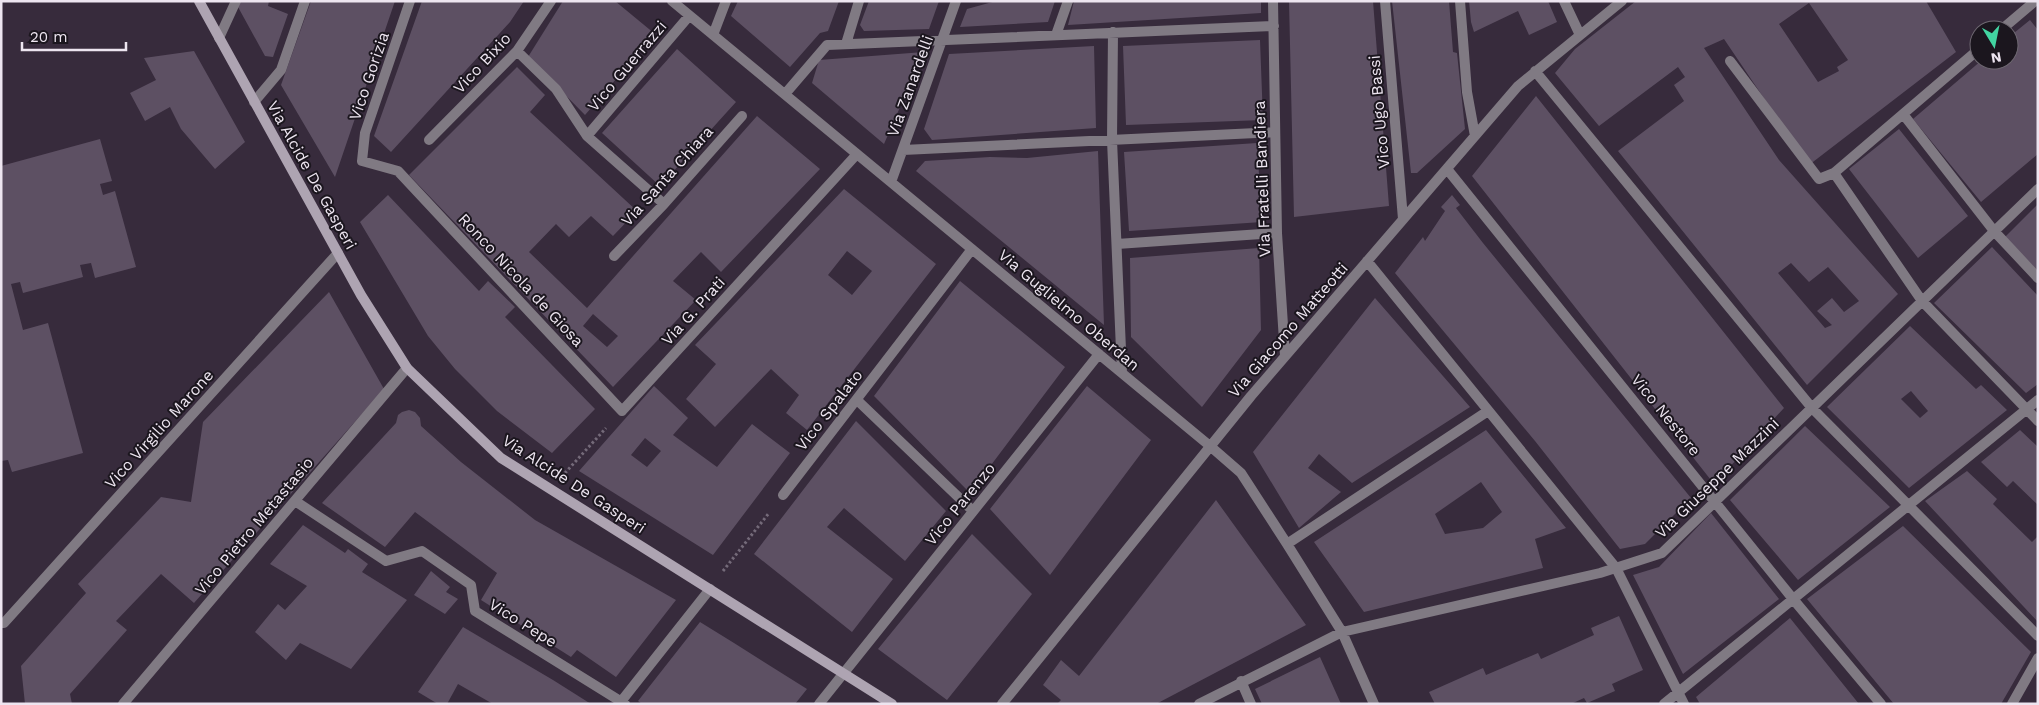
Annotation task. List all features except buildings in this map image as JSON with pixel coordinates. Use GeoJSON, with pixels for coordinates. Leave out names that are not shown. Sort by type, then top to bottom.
{"type":"FeatureCollection","features":[{"type":"Feature","properties":{"kind":"street","name":"Via Alcide De Gasperi"},"geometry":{"type":"LineString","coordinates":[[199,1],[361,295],[407,368],[502,458],[892,704]]}},
{"type":"Feature","properties":{"kind":"street"},"geometry":{"type":"LineString","coordinates":[[219,38],[236,1]]}},
{"type":"Feature","properties":{"kind":"street"},"geometry":{"type":"LineString","coordinates":[[254,102],[282,70],[305,1]]}},
{"type":"Feature","properties":{"kind":"street","name":"Vico Gorizia"},"geometry":{"type":"LineString","coordinates":[[398,171],[362,161],[365,133],[410,1]]}},
{"type":"Feature","properties":{"kind":"street","name":"Vico Bixio"},"geometry":{"type":"LineString","coordinates":[[429,140],[517,51],[551,1]]}},
{"type":"Feature","properties":{"kind":"street","name":"Via Guglielmo Oberdan"},"geometry":{"type":"LineString","coordinates":[[672,1],[1210,446],[1240,473],[1342,632],[1374,704]]}},
{"type":"Feature","properties":{"kind":"street"},"geometry":{"type":"LineString","coordinates":[[713,35],[726,1]]}},
{"type":"Feature","properties":{"kind":"street"},"geometry":{"type":"LineString","coordinates":[[846,44],[859,1]]}},
{"type":"Feature","properties":{"kind":"street","name":"Via Zanardelli"},"geometry":{"type":"LineString","coordinates":[[891,182],[956,1]]}},
{"type":"Feature","properties":{"kind":"street"},"geometry":{"type":"LineString","coordinates":[[1056,35],[1068,1]]}},
{"type":"Feature","properties":{"kind":"street","name":"Via Fratelli Bandiera"},"geometry":{"type":"LineString","coordinates":[[1273,1],[1277,233],[1285,356]]}},
{"type":"Feature","properties":{"kind":"street","name":"Vico Ugo Bassi"},"geometry":{"type":"LineString","coordinates":[[1385,1],[1403,219]]}},
{"type":"Feature","properties":{"kind":"street"},"geometry":{"type":"LineString","coordinates":[[1460,1],[1467,92],[1475,136]]}},
{"type":"Feature","properties":{"kind":"street"},"geometry":{"type":"LineString","coordinates":[[1564,1],[1580,35]]}},
{"type":"Feature","properties":{"kind":"street","name":"Via Giacomo Matteotti"},"geometry":{"type":"LineString","coordinates":[[1002,704],[1285,356],[1518,86],[1622,1]]}},
{"type":"Feature","properties":{"kind":"street"},"geometry":{"type":"LineString","coordinates":[[2012,20],[2034,1],[2038,6]]}},
{"type":"Feature","properties":{"kind":"street","name":"Vico Guerrazzi"},"geometry":{"type":"LineString","coordinates":[[587,136],[689,16]]}},
{"type":"Feature","properties":{"kind":"street"},"geometry":{"type":"LineString","coordinates":[[785,94],[826,45],[1274,26]]}},
{"type":"Feature","properties":{"kind":"street"},"geometry":{"type":"LineString","coordinates":[[1113,32],[1112,140],[1122,373]]}},
{"type":"Feature","properties":{"kind":"street"},"geometry":{"type":"LineString","coordinates":[[517,51],[556,89],[587,136],[664,204]]}},
{"type":"Feature","properties":{"kind":"street"},"geometry":{"type":"LineString","coordinates":[[1730,61],[1819,179],[1834,173],[1969,58]]}},
{"type":"Feature","properties":{"kind":"street"},"geometry":{"type":"LineString","coordinates":[[1535,72],[1812,408],[1907,506],[2038,636]]}},
{"type":"Feature","properties":{"kind":"street"},"geometry":{"type":"LineString","coordinates":[[1903,114],[1994,231],[2038,278]]}},
{"type":"Feature","properties":{"kind":"street","name":"Via Santa Chiara"},"geometry":{"type":"LineString","coordinates":[[614,256],[664,204],[742,116]]}},
{"type":"Feature","properties":{"kind":"street"},"geometry":{"type":"LineString","coordinates":[[903,150],[1275,132]]}},
{"type":"Feature","properties":{"kind":"street","name":"Via G. Prati"},"geometry":{"type":"LineString","coordinates":[[622,411],[857,154]]}},
{"type":"Feature","properties":{"kind":"street","name":"Vico Nestore"},"geometry":{"type":"LineString","coordinates":[[1447,169],[1793,599],[1880,704]]}},
{"type":"Feature","properties":{"kind":"street","name":"Ronco Nicola de Giosa"},"geometry":{"type":"LineString","coordinates":[[398,171],[622,411]]}},
{"type":"Feature","properties":{"kind":"street"},"geometry":{"type":"LineString","coordinates":[[1834,173],[1922,301],[2038,421]]}},
{"type":"Feature","properties":{"kind":"street","name":"Via Giuseppe Mazzini"},"geometry":{"type":"LineString","coordinates":[[1199,704],[1241,681],[1342,632],[1616,568],[1662,553],[2038,189]]}},
{"type":"Feature","properties":{"kind":"street"},"geometry":{"type":"LineString","coordinates":[[1116,244],[1277,233]]}},
{"type":"Feature","properties":{"kind":"street","name":"Vico Spalato"},"geometry":{"type":"LineString","coordinates":[[783,495],[972,249]]}},
{"type":"Feature","properties":{"kind":"street","name":"Vico Virgilio Marone"},"geometry":{"type":"LineString","coordinates":[[1,623],[4,623],[338,253]]}},
{"type":"Feature","properties":{"kind":"street"},"geometry":{"type":"LineString","coordinates":[[1367,261],[1616,568],[1684,704]]}},
{"type":"Feature","properties":{"kind":"street","name":"Vico Parenzo"},"geometry":{"type":"LineString","coordinates":[[819,704],[1099,354]]}},
{"type":"Feature","properties":{"kind":"street","name":"Vico Pietro Metastasio"},"geometry":{"type":"LineString","coordinates":[[123,704],[407,368]]}},
{"type":"Feature","properties":{"kind":"street"},"geometry":{"type":"LineString","coordinates":[[856,400],[973,511]]}},
{"type":"Feature","properties":{"kind":"street"},"geometry":{"type":"LineString","coordinates":[[1664,704],[2038,400]]}},
{"type":"Feature","properties":{"kind":"street"},"geometry":{"type":"LineString","coordinates":[[1287,544],[1488,411]]}},
{"type":"Feature","properties":{"kind":"street","name":"Vico Pepe"},"geometry":{"type":"LineString","coordinates":[[295,501],[386,561],[422,551],[471,585],[475,611],[622,703]]}},
{"type":"Feature","properties":{"kind":"street"},"geometry":{"type":"LineString","coordinates":[[622,703],[710,588]]}},
{"type":"Feature","properties":{"kind":"street"},"geometry":{"type":"LineString","coordinates":[[2012,704],[2038,658]]}},
{"type":"Feature","properties":{"kind":"street"},"geometry":{"type":"LineString","coordinates":[[1241,681],[1251,704]]}},
{"type":"Feature","properties":{"kind":"path"},"geometry":{"type":"LineString","coordinates":[[550,488],[622,411]]}},
{"type":"Feature","properties":{"kind":"path"},"geometry":{"type":"LineString","coordinates":[[710,588],[783,495]]}}]}
